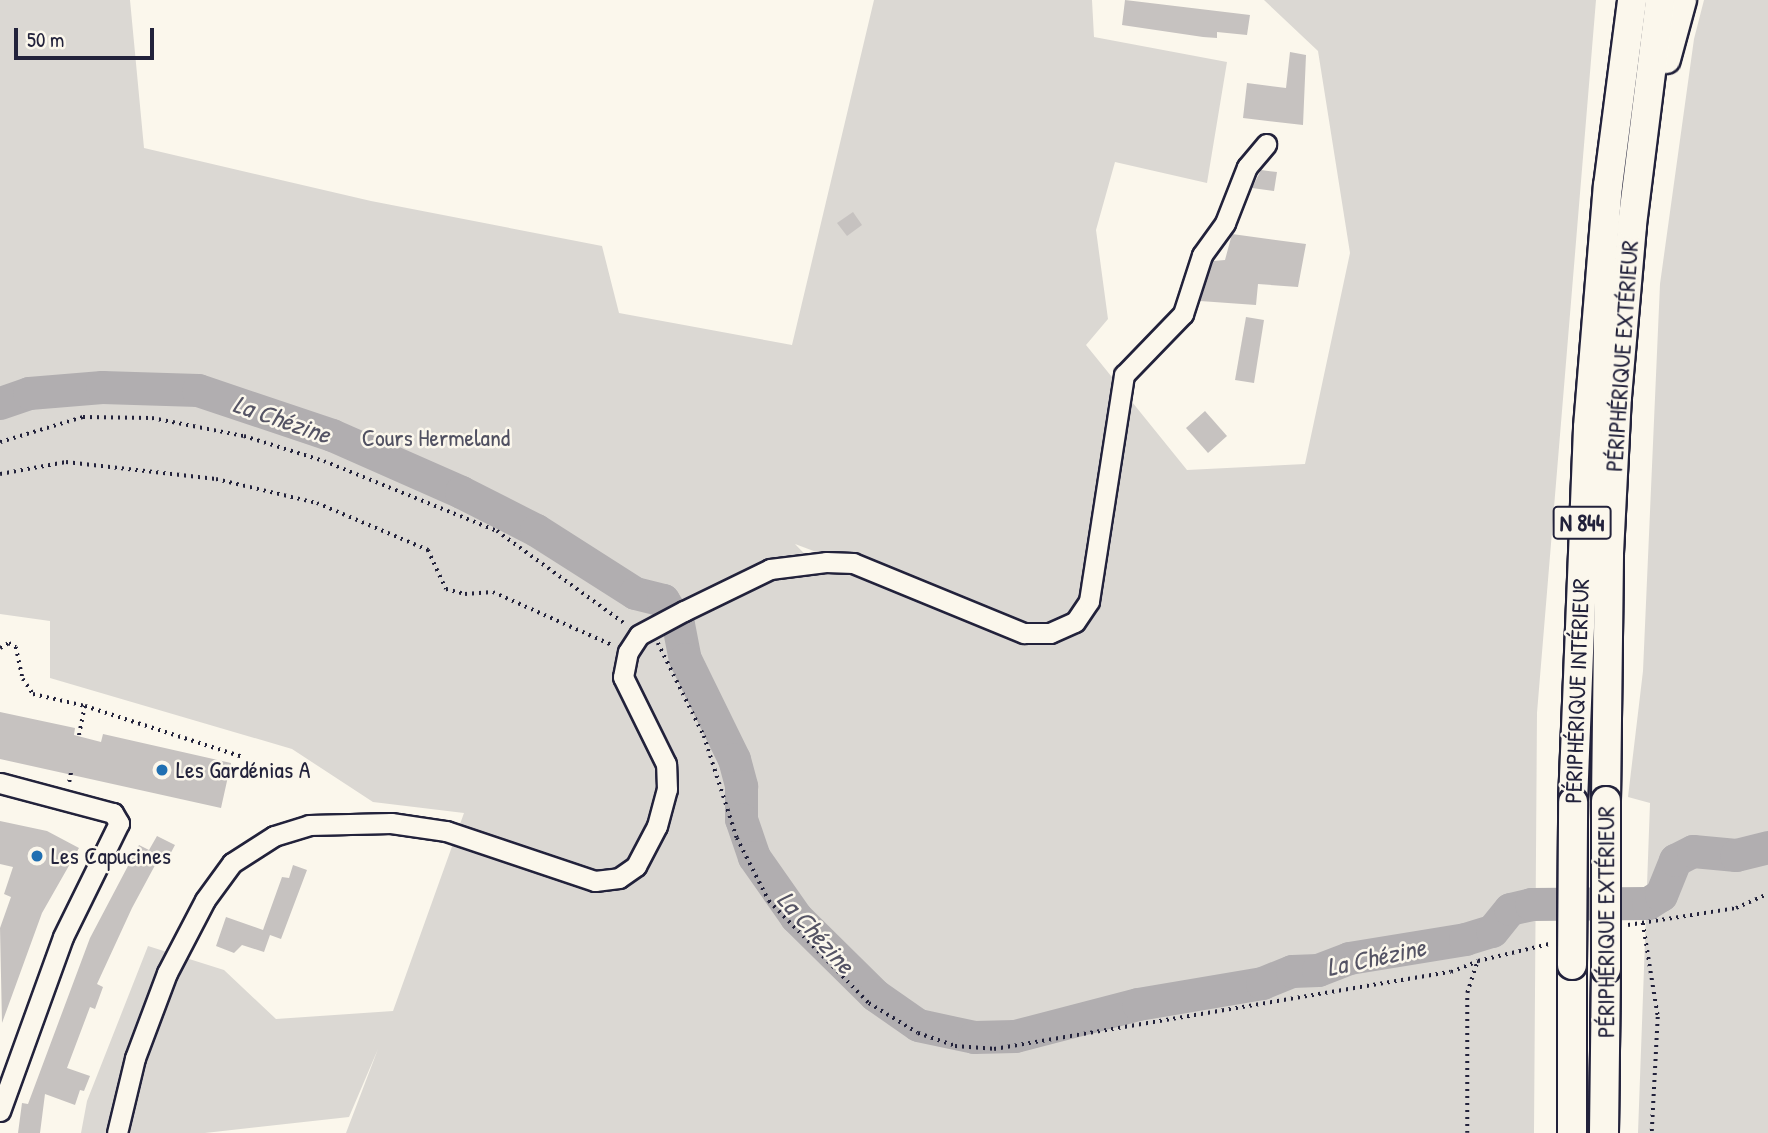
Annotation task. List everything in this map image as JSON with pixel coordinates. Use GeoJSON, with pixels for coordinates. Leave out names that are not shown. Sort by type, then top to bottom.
{"type":"FeatureCollection","features":[{"type":"Feature","properties":{"kind":"highway","name":"PÉRIPHÉRIQUE INTÉRIEUR"},"geometry":{"type":"LineString","coordinates":[[1572,1133],[1564,954],[1589,413],[1606,209],[1632,0]]}},
{"type":"Feature","properties":{"kind":"highway","name":"PÉRIPHÉRIQUE EXTÉRIEUR"},"geometry":{"type":"LineString","coordinates":[[1604,1133],[1611,493],[1627,274],[1660,0]]}},
{"type":"Feature","properties":{"kind":"highway"},"geometry":{"type":"LineString","coordinates":[[1650,71],[1668,58],[1682,0]]}},
{"type":"Feature","properties":{"kind":"street"},"geometry":{"type":"LineString","coordinates":[[117,1133],[139,1046],[167,973],[205,900],[232,863],[274,836],[309,825],[390,823],[446,831],[596,881],[619,878],[636,866],[657,826],[667,776],[666,764],[624,677],[628,652],[645,632],[684,611],[770,569],[826,562],[853,563],[1013,631],[1050,633],[1074,622],[1089,601],[1124,375],[1183,314],[1202,255],[1225,223],[1247,167],[1266,144]]}},
{"type":"Feature","properties":{"kind":"street"},"geometry":{"type":"LineString","coordinates":[[0,783],[113,813],[119,823],[63,937],[0,1111]]}},
{"type":"Feature","properties":{"kind":"path"},"geometry":{"type":"LineString","coordinates":[[0,442],[83,417],[152,418],[244,436],[324,461],[497,531],[645,632],[704,737],[737,838],[769,901],[869,1003],[918,1033],[955,1046],[994,1049],[1451,972],[1478,961],[1564,954]]}},
{"type":"Feature","properties":{"kind":"path"},"geometry":{"type":"LineString","coordinates":[[0,474],[65,462],[90,464],[216,479],[317,503],[428,550],[446,589],[465,594],[493,593],[628,652]]}},
{"type":"Feature","properties":{"kind":"path"},"geometry":{"type":"LineString","coordinates":[[0,648],[9,643],[16,647],[23,679],[33,694],[86,706],[243,757]]}},
{"type":"Feature","properties":{"kind":"path"},"geometry":{"type":"LineString","coordinates":[[79,737],[86,706]]}},
{"type":"Feature","properties":{"kind":"path"},"geometry":{"type":"LineString","coordinates":[[1621,926],[1735,908],[1768,894]]}},
{"type":"Feature","properties":{"kind":"path"},"geometry":{"type":"LineString","coordinates":[[1642,922],[1658,1017],[1652,1133]]}},
{"type":"Feature","properties":{"kind":"path"},"geometry":{"type":"LineString","coordinates":[[1467,1133],[1467,993],[1478,961]]}},
{"type":"Feature","properties":{"kind":"green space","name":"Cours Hermeland"},"geometry":{"type":"Polygon","coordinates":[[[0,0],[130,0],[144,148],[371,201],[602,246],[619,313],[792,345],[874,0],[1092,0],[1094,37],[1227,62],[1207,183],[1115,162],[1096,230],[1108,319],[1086,345],[1187,470],[1305,464],[1350,253],[1318,51],[1264,0],[1596,0],[1537,713],[1534,1133],[346,1133],[378,1049],[349,1117],[205,1133],[81,1133],[87,1101],[148,946],[224,970],[276,1019],[393,1011],[464,813],[373,802],[292,749],[50,678],[50,621],[0,614],[0,0]],[[795,544],[825,575],[827,556],[795,544]]]}},
{"type":"Feature","properties":{"kind":"green space"},"geometry":{"type":"Polygon","coordinates":[[[1704,0],[1768,0],[1768,1133],[1638,1133],[1650,803],[1628,797],[1643,671],[1660,284],[1694,39],[1704,0]]]}},
{"type":"Feature","properties":{"kind":"building"},"geometry":{"type":"Polygon","coordinates":[[[1125,0],[1250,15],[1247,35],[1217,32],[1217,38],[1203,37],[1122,25],[1125,0]]]}},
{"type":"Feature","properties":{"kind":"building"},"geometry":{"type":"Polygon","coordinates":[[[1290,52],[1306,55],[1303,125],[1243,118],[1247,83],[1286,88],[1290,52]]]}},
{"type":"Feature","properties":{"kind":"building"},"geometry":{"type":"Polygon","coordinates":[[[1261,170],[1277,172],[1274,191],[1252,188],[1261,170]]]}},
{"type":"Feature","properties":{"kind":"building"},"geometry":{"type":"Polygon","coordinates":[[[853,212],[862,225],[847,236],[837,223],[853,212]]]}},
{"type":"Feature","properties":{"kind":"building"},"geometry":{"type":"Polygon","coordinates":[[[1232,234],[1306,244],[1298,287],[1258,284],[1256,305],[1200,301],[1213,261],[1225,260],[1232,234]]]}},
{"type":"Feature","properties":{"kind":"building"},"geometry":{"type":"Polygon","coordinates":[[[1246,317],[1264,320],[1254,383],[1235,380],[1246,317]]]}},
{"type":"Feature","properties":{"kind":"building"},"geometry":{"type":"Polygon","coordinates":[[[1205,411],[1227,436],[1208,453],[1186,428],[1205,411]]]}},
{"type":"Feature","properties":{"kind":"building"},"geometry":{"type":"Polygon","coordinates":[[[0,712],[75,728],[74,735],[101,742],[103,734],[231,763],[221,808],[0,759],[0,712]]]}},
{"type":"Feature","properties":{"kind":"building"},"geometry":{"type":"Polygon","coordinates":[[[0,821],[47,831],[79,848],[42,913],[2,1023],[0,928],[11,897],[4,894],[13,867],[0,864],[0,821]]]}},
{"type":"Feature","properties":{"kind":"building"},"geometry":{"type":"Polygon","coordinates":[[[157,836],[175,845],[167,860],[160,856],[132,908],[97,984],[103,987],[95,1009],[90,1007],[67,1068],[90,1076],[84,1091],[80,1090],[75,1105],[45,1094],[40,1133],[18,1133],[22,1103],[28,1104],[90,938],[139,845],[149,850],[157,836]]]}},
{"type":"Feature","properties":{"kind":"building"},"geometry":{"type":"Polygon","coordinates":[[[293,865],[307,870],[281,939],[270,935],[264,952],[242,945],[234,953],[216,946],[226,917],[263,930],[282,877],[289,878],[293,865]]]}},
{"type":"Feature","properties":{"kind":"waterway","name":"La Chézine"},"geometry":{"type":"LineString","coordinates":[[0,403],[29,393],[102,387],[198,390],[332,435],[461,492],[536,530],[635,593],[663,600],[678,624],[685,659],[734,759],[741,786],[741,819],[754,857],[796,917],[875,995],[918,1025],[974,1037],[1015,1036],[1138,1004],[1262,983],[1292,971],[1318,970],[1349,958],[1465,939],[1492,931],[1510,909],[1531,904],[1648,903],[1661,895],[1675,860],[1693,851],[1736,855],[1768,847]]}},
{"type":"Feature","properties":{"kind":"place","name":"Les Gardénias A"},"geometry":{"type":"Point","coordinates":[162,770]}},
{"type":"Feature","properties":{"kind":"place","name":"Les Capucines"},"geometry":{"type":"Point","coordinates":[37,856]}}]}
